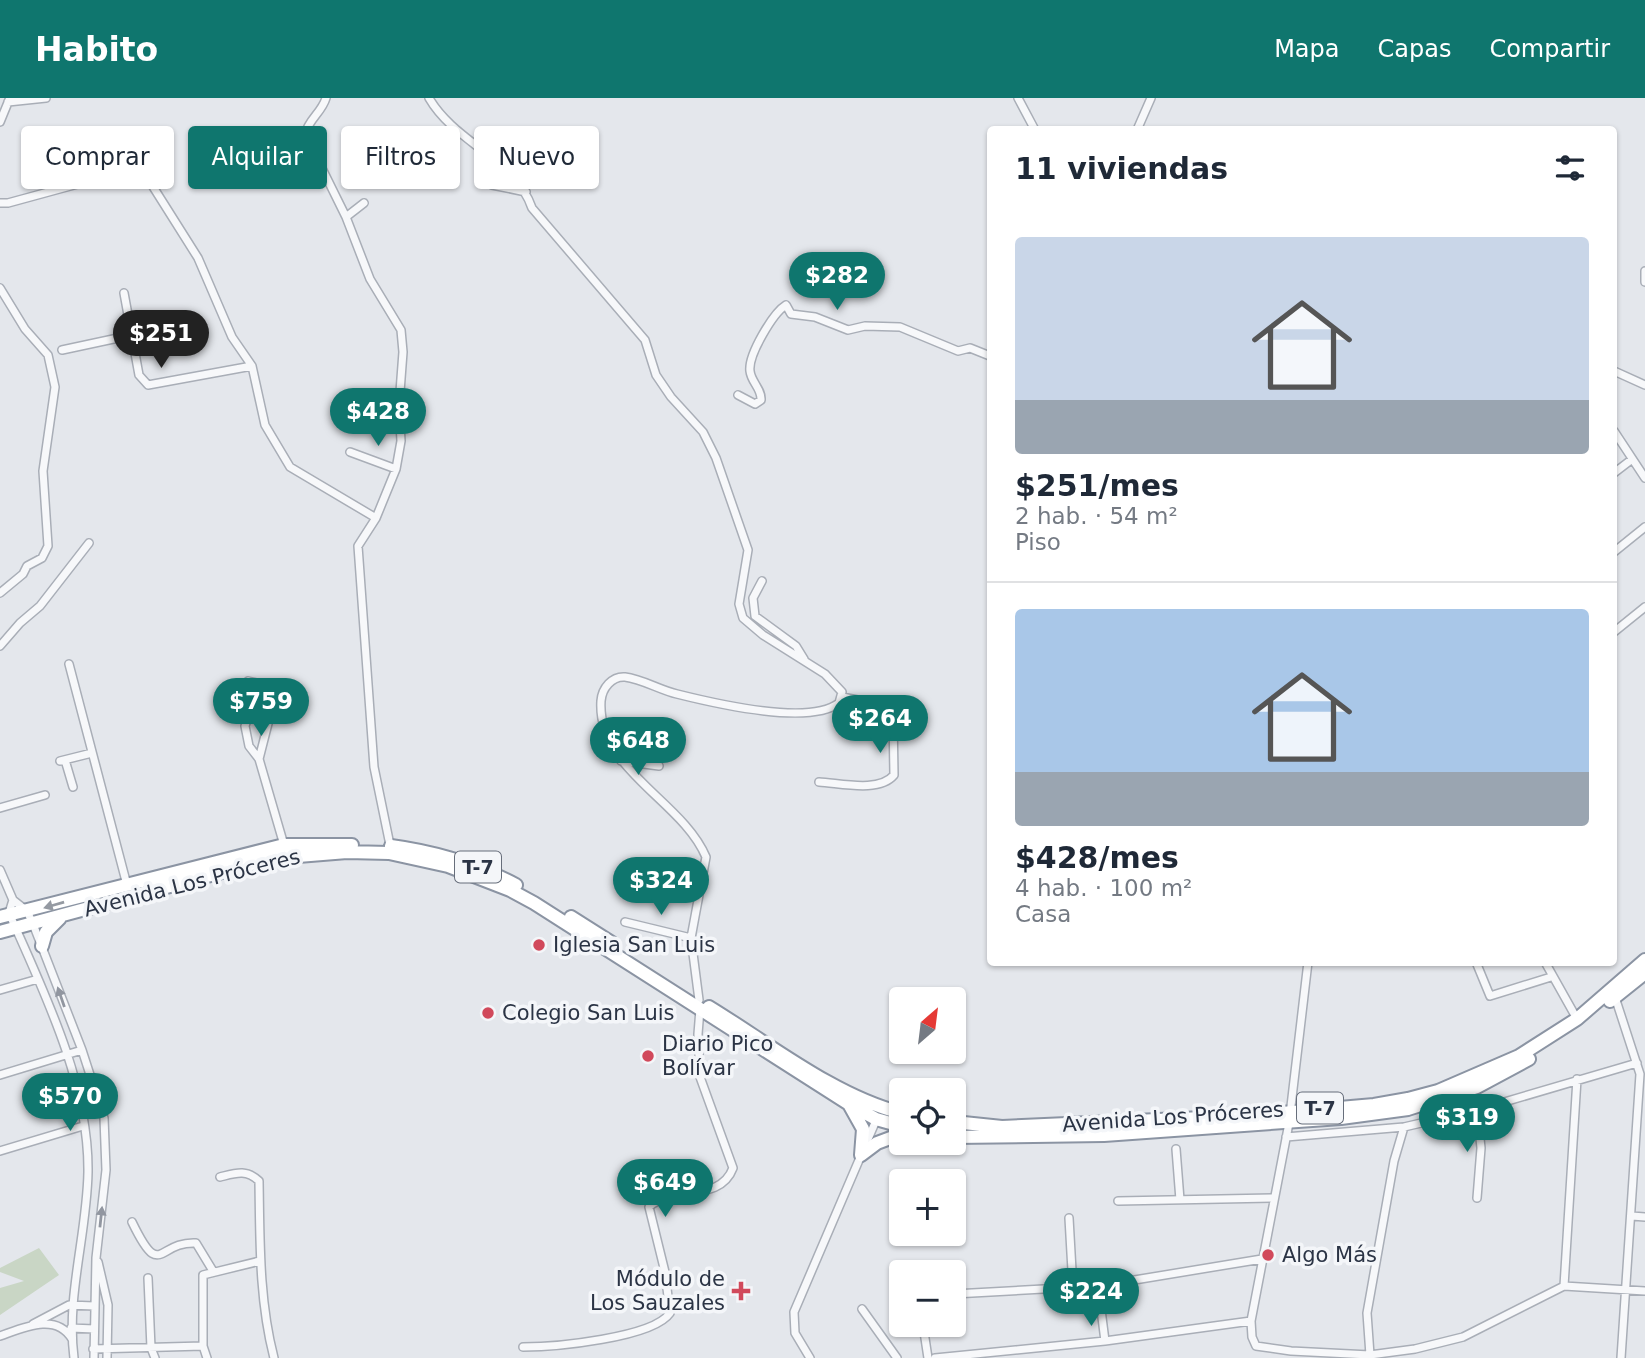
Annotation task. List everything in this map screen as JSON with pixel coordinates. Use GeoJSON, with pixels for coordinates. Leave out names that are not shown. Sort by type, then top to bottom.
{"type":"FeatureCollection","features":[{"type":"Feature","properties":{"kind":"highway","name":"Avenida Los Próceres"},"geometry":{"type":"LineString","coordinates":[[7,910],[27,911],[284,845],[390,845],[445,856],[502,877],[590,928],[849,1104],[879,1113],[889,1113]]}},
{"type":"Feature","properties":{"kind":"highway","name":"Avenida Los Próceres"},"geometry":{"type":"LineString","coordinates":[[0,932],[286,857],[389,853],[448,866],[510,890],[889,1119]]}},
{"type":"Feature","properties":{"kind":"highway"},"geometry":{"type":"LineString","coordinates":[[42,946],[49,928],[63,916]]}},
{"type":"Feature","properties":{"kind":"highway","name":"Avenida Los Próceres"},"geometry":{"type":"LineString","coordinates":[[966,1123],[1002,1127],[1248,1116],[1290,1117],[1374,1105],[1438,1091],[1519,1056],[1577,1019],[1645,960]]}},
{"type":"Feature","properties":{"kind":"highway","name":"Avenida Los Próceres"},"geometry":{"type":"LineString","coordinates":[[966,1137],[1104,1135],[1408,1109],[1477,1087],[1550,1046],[1645,973]]}},
{"type":"Feature","properties":{"kind":"highway"},"geometry":{"type":"LineString","coordinates":[[849,1104],[863,1129],[861,1155]]}},
{"type":"Feature","properties":{"kind":"highway"},"geometry":{"type":"LineString","coordinates":[[861,1155],[877,1143],[889,1138]]}},
{"type":"Feature","properties":{"kind":"street"},"geometry":{"type":"LineString","coordinates":[[1,119],[9,100],[46,98]]}},
{"type":"Feature","properties":{"kind":"street"},"geometry":{"type":"LineString","coordinates":[[326,98],[324,105],[309,121],[305,134],[346,217],[370,279],[401,330],[403,352],[399,405],[401,441],[396,469],[376,518],[358,546],[374,766],[390,845]]}},
{"type":"Feature","properties":{"kind":"street"},"geometry":{"type":"LineString","coordinates":[[429,98],[439,115],[468,142],[514,176],[527,193],[532,208],[645,340],[656,375],[670,397],[703,432],[716,458],[748,550],[739,604],[743,618],[835,683],[842,697]]}},
{"type":"Feature","properties":{"kind":"street"},"geometry":{"type":"LineString","coordinates":[[1018,98],[1033,126]]}},
{"type":"Feature","properties":{"kind":"street"},"geometry":{"type":"LineString","coordinates":[[1139,126],[1151,98]]}},
{"type":"Feature","properties":{"kind":"street"},"geometry":{"type":"LineString","coordinates":[[0,203],[129,170],[140,170],[198,258],[232,337],[252,366],[265,425],[290,467],[376,518]]}},
{"type":"Feature","properties":{"kind":"street"},"geometry":{"type":"LineString","coordinates":[[507,189],[527,193]]}},
{"type":"Feature","properties":{"kind":"street"},"geometry":{"type":"LineString","coordinates":[[346,217],[364,203]]}},
{"type":"Feature","properties":{"kind":"street"},"geometry":{"type":"LineString","coordinates":[[1645,271],[1645,282]]}},
{"type":"Feature","properties":{"kind":"street"},"geometry":{"type":"LineString","coordinates":[[0,288],[25,329],[48,355],[55,387],[43,471],[48,546],[41,558],[27,566],[23,574],[0,593]]}},
{"type":"Feature","properties":{"kind":"street"},"geometry":{"type":"LineString","coordinates":[[124,293],[139,375],[148,385],[252,366]]}},
{"type":"Feature","properties":{"kind":"street"},"geometry":{"type":"LineString","coordinates":[[738,395],[755,404],[761,400],[762,395],[750,372],[751,359],[766,327],[786,305],[791,314],[815,317],[841,329],[892,325],[958,351],[970,348],[987,355]]}},
{"type":"Feature","properties":{"kind":"street"},"geometry":{"type":"LineString","coordinates":[[62,350],[132,335]]}},
{"type":"Feature","properties":{"kind":"street"},"geometry":{"type":"LineString","coordinates":[[1617,372],[1645,385]]}},
{"type":"Feature","properties":{"kind":"street"},"geometry":{"type":"LineString","coordinates":[[1617,435],[1645,478]]}},
{"type":"Feature","properties":{"kind":"street"},"geometry":{"type":"LineString","coordinates":[[350,452],[396,469]]}},
{"type":"Feature","properties":{"kind":"street"},"geometry":{"type":"LineString","coordinates":[[1617,471],[1631,460]]}},
{"type":"Feature","properties":{"kind":"street"},"geometry":{"type":"LineString","coordinates":[[1617,550],[1645,527]]}},
{"type":"Feature","properties":{"kind":"street"},"geometry":{"type":"LineString","coordinates":[[0,646],[20,622],[40,606],[89,543]]}},
{"type":"Feature","properties":{"kind":"street"},"geometry":{"type":"LineString","coordinates":[[762,581],[753,598],[755,616],[796,646],[806,663]]}},
{"type":"Feature","properties":{"kind":"street"},"geometry":{"type":"LineString","coordinates":[[1617,630],[1645,607]]}},
{"type":"Feature","properties":{"kind":"street"},"geometry":{"type":"LineString","coordinates":[[69,664],[127,885]]}},
{"type":"Feature","properties":{"kind":"street"},"geometry":{"type":"LineString","coordinates":[[523,1347],[582,1344],[656,1324],[670,1313],[669,1293],[649,1207],[667,1198],[720,1187],[729,1180],[733,1168],[700,1077],[700,1005],[691,938],[706,857],[688,826],[621,761],[604,719],[601,699],[614,679],[626,677],[676,694],[746,708],[802,712],[832,708],[842,697]]}},
{"type":"Feature","properties":{"kind":"street"},"geometry":{"type":"LineString","coordinates":[[248,681],[269,686],[275,694],[259,759]]}},
{"type":"Feature","properties":{"kind":"street"},"geometry":{"type":"LineString","coordinates":[[819,782],[874,785],[889,781],[894,775],[892,717],[878,704],[842,697]]}},
{"type":"Feature","properties":{"kind":"street"},"geometry":{"type":"LineString","coordinates":[[273,704],[249,713],[245,726],[249,746],[259,759],[284,845]]}},
{"type":"Feature","properties":{"kind":"street"},"geometry":{"type":"LineString","coordinates":[[73,787],[63,760],[92,753]]}},
{"type":"Feature","properties":{"kind":"street"},"geometry":{"type":"LineString","coordinates":[[621,761],[659,765]]}},
{"type":"Feature","properties":{"kind":"street"},"geometry":{"type":"LineString","coordinates":[[0,807],[45,795]]}},
{"type":"Feature","properties":{"kind":"street"},"geometry":{"type":"LineString","coordinates":[[0,870],[7,910],[38,979],[65,1054],[83,1126],[88,1170],[74,1305],[73,1348]]}},
{"type":"Feature","properties":{"kind":"street"},"geometry":{"type":"LineString","coordinates":[[27,911],[82,1050],[104,1118],[106,1170],[96,1258],[94,1354],[106,1349],[203,1346]]}},
{"type":"Feature","properties":{"kind":"street"},"geometry":{"type":"LineString","coordinates":[[625,922],[691,938]]}},
{"type":"Feature","properties":{"kind":"street"},"geometry":{"type":"LineString","coordinates":[[1308,966],[1290,1117],[1251,1321],[1252,1337],[1256,1346],[1292,1355],[1416,1354],[1462,1337],[1564,1286],[1645,1291]]}},
{"type":"Feature","properties":{"kind":"street"},"geometry":{"type":"LineString","coordinates":[[1478,966],[1490,996],[1551,976]]}},
{"type":"Feature","properties":{"kind":"street"},"geometry":{"type":"LineString","coordinates":[[1547,966],[1577,1019]]}},
{"type":"Feature","properties":{"kind":"street"},"geometry":{"type":"LineString","coordinates":[[0,990],[38,979]]}},
{"type":"Feature","properties":{"kind":"street"},"geometry":{"type":"LineString","coordinates":[[1615,997],[1640,1074],[1621,1358]]}},
{"type":"Feature","properties":{"kind":"street"},"geometry":{"type":"LineString","coordinates":[[0,1075],[82,1050]]}},
{"type":"Feature","properties":{"kind":"street"},"geometry":{"type":"LineString","coordinates":[[1286,1137],[1404,1127],[1477,1110],[1637,1063]]}},
{"type":"Feature","properties":{"kind":"street"},"geometry":{"type":"LineString","coordinates":[[1564,1286],[1577,1079]]}},
{"type":"Feature","properties":{"kind":"street"},"geometry":{"type":"LineString","coordinates":[[1477,1110],[1481,1148],[1477,1198]]}},
{"type":"Feature","properties":{"kind":"street"},"geometry":{"type":"LineString","coordinates":[[810,1358],[795,1333],[793,1312],[879,1113]]}},
{"type":"Feature","properties":{"kind":"street"},"geometry":{"type":"LineString","coordinates":[[0,1151],[83,1126]]}},
{"type":"Feature","properties":{"kind":"street"},"geometry":{"type":"LineString","coordinates":[[1370,1355],[1367,1313],[1394,1161],[1404,1127]]}},
{"type":"Feature","properties":{"kind":"street"},"geometry":{"type":"LineString","coordinates":[[1176,1149],[1180,1200]]}},
{"type":"Feature","properties":{"kind":"street"},"geometry":{"type":"LineString","coordinates":[[219,1177],[241,1171],[251,1174],[259,1181],[260,1261],[267,1329],[274,1358]]}},
{"type":"Feature","properties":{"kind":"street"},"geometry":{"type":"LineString","coordinates":[[1118,1201],[1274,1198]]}},
{"type":"Feature","properties":{"kind":"street"},"geometry":{"type":"LineString","coordinates":[[1632,1216],[1645,1217]]}},
{"type":"Feature","properties":{"kind":"street"},"geometry":{"type":"LineString","coordinates":[[1069,1218],[1073,1288]]}},
{"type":"Feature","properties":{"kind":"street"},"geometry":{"type":"LineString","coordinates":[[132,1222],[145,1249],[153,1255],[161,1256],[189,1243],[197,1243],[213,1271]]}},
{"type":"Feature","properties":{"kind":"street"},"geometry":{"type":"LineString","coordinates":[[96,1258],[108,1305],[107,1358]]}},
{"type":"Feature","properties":{"kind":"street"},"geometry":{"type":"LineString","coordinates":[[966,1293],[1098,1286],[1262,1259]]}},
{"type":"Feature","properties":{"kind":"street"},"geometry":{"type":"LineString","coordinates":[[207,1358],[203,1346],[201,1280],[213,1271],[260,1261]]}},
{"type":"Feature","properties":{"kind":"street"},"geometry":{"type":"LineString","coordinates":[[148,1278],[150,1348],[155,1358]]}},
{"type":"Feature","properties":{"kind":"street"},"geometry":{"type":"LineString","coordinates":[[1098,1286],[1105,1341]]}},
{"type":"Feature","properties":{"kind":"street"},"geometry":{"type":"LineString","coordinates":[[32,1325],[61,1307],[94,1306]]}},
{"type":"Feature","properties":{"kind":"street"},"geometry":{"type":"LineString","coordinates":[[862,1310],[897,1358]]}},
{"type":"Feature","properties":{"kind":"street"},"geometry":{"type":"LineString","coordinates":[[935,1358],[1105,1341],[1251,1321]]}},
{"type":"Feature","properties":{"kind":"street"},"geometry":{"type":"LineString","coordinates":[[0,1336],[32,1325],[48,1323],[60,1327],[93,1329]]}},
{"type":"Feature","properties":{"kind":"street"},"geometry":{"type":"LineString","coordinates":[[60,1327],[72,1339],[74,1358]]}},
{"type":"Feature","properties":{"kind":"street"},"geometry":{"type":"LineString","coordinates":[[925,1337],[928,1358]]}},
{"type":"Feature","properties":{"kind":"green space"},"geometry":{"type":"Polygon","coordinates":[[[39,1248],[59,1275],[0,1315],[0,1288],[24,1281],[0,1272],[0,1268],[39,1248]]]}},
{"type":"Feature","properties":{"kind":"place","name":"Iglesia San Luis"},"geometry":{"type":"Point","coordinates":[539,945]}},
{"type":"Feature","properties":{"kind":"place","name":"Colegio San Luis"},"geometry":{"type":"Point","coordinates":[488,1013]}},
{"type":"Feature","properties":{"kind":"place","name":"Diario Pico Bolívar"},"geometry":{"type":"Point","coordinates":[648,1056]}},
{"type":"Feature","properties":{"kind":"place","name":"Algo Más"},"geometry":{"type":"Point","coordinates":[1268,1255]}},
{"type":"Feature","properties":{"kind":"place","name":"Módulo de Los Sauzales"},"geometry":{"type":"Point","coordinates":[741,1291]}}]}
